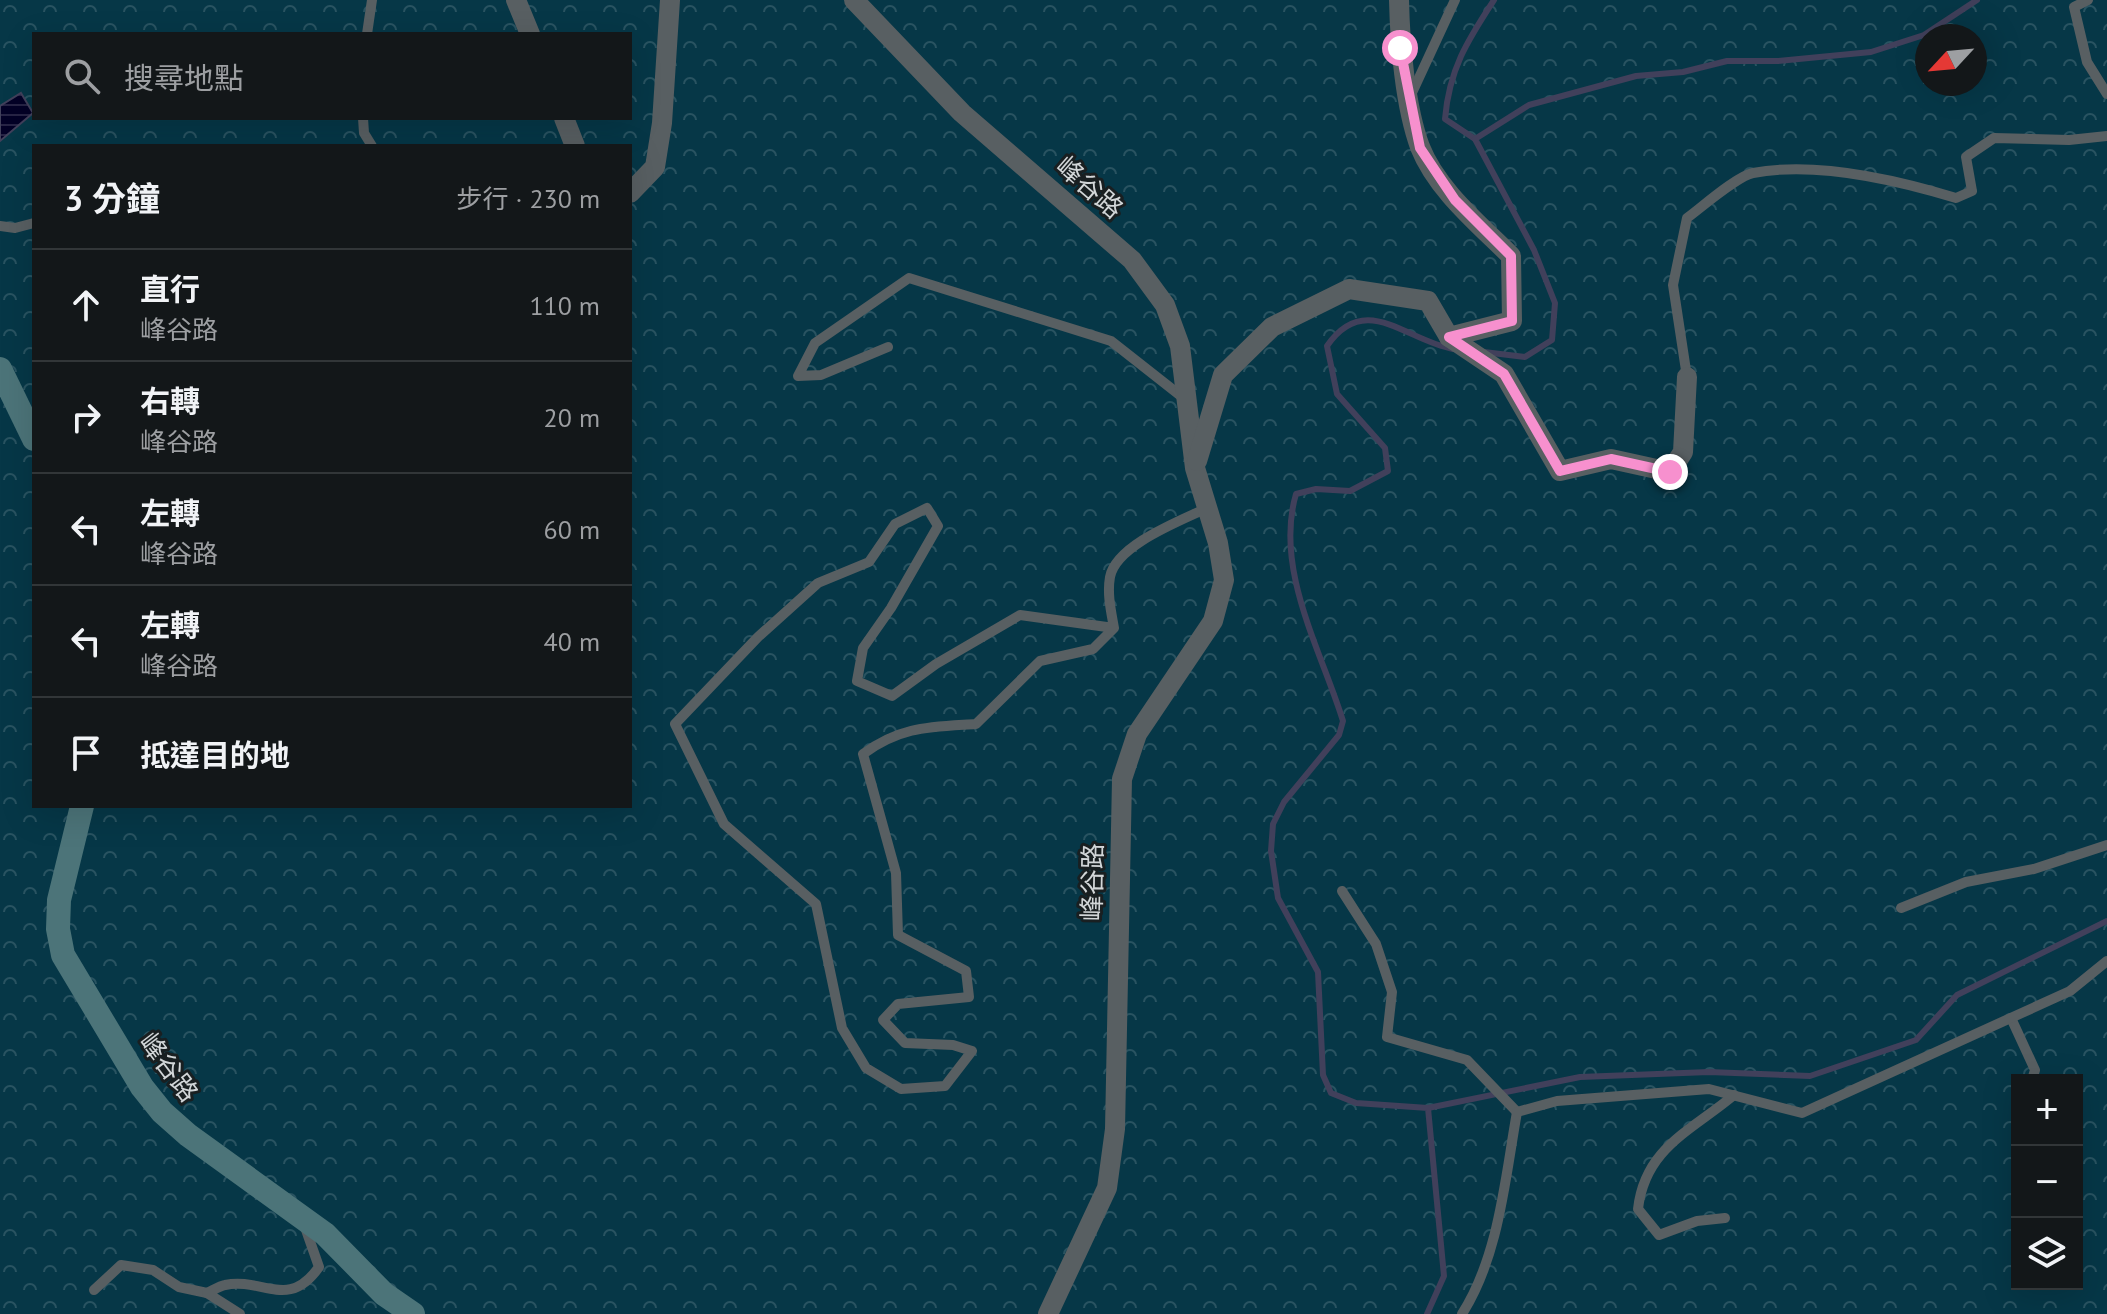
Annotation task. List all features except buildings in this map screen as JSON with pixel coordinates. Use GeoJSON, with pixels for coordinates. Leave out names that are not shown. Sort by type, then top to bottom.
{"type":"FeatureCollection","features":[{"type":"Feature","properties":{"kind":"street"},"geometry":{"type":"LineString","coordinates":[[516,0],[529,32]]}},
{"type":"Feature","properties":{"kind":"street"},"geometry":{"type":"LineString","coordinates":[[632,191],[655,167],[662,123],[670,0]]}},
{"type":"Feature","properties":{"kind":"street","name":"峰谷路"},"geometry":{"type":"LineString","coordinates":[[854,0],[962,113],[1132,260],[1165,305],[1180,346],[1195,468],[1224,580],[1213,621],[1137,734],[1122,779],[1115,1129],[1107,1188],[1048,1314]]}},
{"type":"Feature","properties":{"kind":"street"},"geometry":{"type":"LineString","coordinates":[[1399,0],[1400,48],[1420,148],[1455,200],[1511,256],[1512,321],[1450,338]]}},
{"type":"Feature","properties":{"kind":"street"},"geometry":{"type":"LineString","coordinates":[[565,120],[574,144]]}},
{"type":"Feature","properties":{"kind":"street"},"geometry":{"type":"LineString","coordinates":[[1195,468],[1223,375],[1272,327],[1349,289],[1428,301],[1450,338],[1504,374],[1560,471],[1611,459],[1670,472],[1683,452],[1687,377]]}},
{"type":"Feature","properties":{"kind":"street"},"geometry":{"type":"LineString","coordinates":[[0,369],[32,435]]}},
{"type":"Feature","properties":{"kind":"street","name":"峰谷路"},"geometry":{"type":"LineString","coordinates":[[82,808],[59,900],[58,929],[63,955],[142,1087],[162,1112],[325,1234],[384,1294],[413,1314]]}},
{"type":"Feature","properties":{"kind":"lane"},"geometry":{"type":"LineString","coordinates":[[367,32],[372,0]]}},
{"type":"Feature","properties":{"kind":"lane"},"geometry":{"type":"LineString","coordinates":[[1410,96],[1455,0]]}},
{"type":"Feature","properties":{"kind":"lane"},"geometry":{"type":"LineString","coordinates":[[2088,0],[2074,7],[2087,62],[2107,94]]}},
{"type":"Feature","properties":{"kind":"lane"},"geometry":{"type":"LineString","coordinates":[[363,120],[364,133],[371,144]]}},
{"type":"Feature","properties":{"kind":"lane"},"geometry":{"type":"LineString","coordinates":[[1687,377],[1673,285],[1687,218],[1751,173],[1817,171],[1883,178],[1956,198],[1972,191],[1966,157],[1994,138],[2069,140],[2107,136]]}},
{"type":"Feature","properties":{"kind":"lane"},"geometry":{"type":"LineString","coordinates":[[0,226],[15,228],[32,224]]}},
{"type":"Feature","properties":{"kind":"lane"},"geometry":{"type":"LineString","coordinates":[[888,347],[821,375],[798,376],[815,343],[909,278],[1111,341],[1186,400]]}},
{"type":"Feature","properties":{"kind":"lane"},"geometry":{"type":"LineString","coordinates":[[927,508],[938,526],[891,608],[863,648],[857,681],[892,696],[936,664],[1020,615],[1114,628],[1093,649],[1040,661],[976,724],[908,729],[883,739],[863,754],[896,873],[898,935],[966,971],[969,997],[898,1004],[883,1020],[905,1043],[953,1045],[972,1051],[945,1086],[901,1089],[866,1068],[842,1028],[816,904],[724,824],[675,724],[758,637],[818,583],[869,562],[895,524],[927,508]]}},
{"type":"Feature","properties":{"kind":"lane"},"geometry":{"type":"LineString","coordinates":[[1114,628],[1109,600],[1111,573],[1138,542],[1207,508]]}},
{"type":"Feature","properties":{"kind":"lane"},"geometry":{"type":"LineString","coordinates":[[1901,908],[1966,882],[2034,869],[2107,845]]}},
{"type":"Feature","properties":{"kind":"lane"},"geometry":{"type":"LineString","coordinates":[[1342,891],[1376,944],[1392,992],[1387,1037],[1467,1060],[1517,1112]]}},
{"type":"Feature","properties":{"kind":"lane"},"geometry":{"type":"LineString","coordinates":[[1517,1112],[1557,1101],[1709,1089],[1802,1113],[2070,991],[2107,961]]}},
{"type":"Feature","properties":{"kind":"lane"},"geometry":{"type":"LineString","coordinates":[[2011,1018],[2035,1070],[2034,1074]]}},
{"type":"Feature","properties":{"kind":"lane"},"geometry":{"type":"LineString","coordinates":[[1725,1218],[1697,1221],[1659,1235],[1638,1209],[1641,1182],[1662,1149],[1734,1095]]}},
{"type":"Feature","properties":{"kind":"lane"},"geometry":{"type":"LineString","coordinates":[[1462,1314],[1480,1286],[1503,1195],[1517,1112]]}},
{"type":"Feature","properties":{"kind":"lane"},"geometry":{"type":"LineString","coordinates":[[207,1293],[225,1284],[280,1292],[307,1283],[319,1267],[302,1218]]}},
{"type":"Feature","properties":{"kind":"lane"},"geometry":{"type":"LineString","coordinates":[[94,1290],[121,1265],[153,1270],[179,1287],[207,1293],[240,1314]]}},
{"type":"Feature","properties":{"kind":"green space"},"geometry":{"type":"Polygon","coordinates":[[[0,0],[2107,0],[2107,1314],[0,1314],[0,0]]]}},
{"type":"Feature","properties":{"kind":"shaded area"},"geometry":{"type":"Polygon","coordinates":[[[21,93],[32,114],[0,141],[0,106],[21,93]]]}},
{"type":"Feature","properties":{"kind":"waterway"},"geometry":{"type":"LineString","coordinates":[[1475,139],[1445,119],[1447,102],[1461,56],[1494,0]]}},
{"type":"Feature","properties":{"kind":"waterway"},"geometry":{"type":"LineString","coordinates":[[1484,352],[1525,357],[1552,340],[1555,303],[1534,250],[1475,139],[1529,105],[1636,76],[1683,72],[1727,61],[1778,61],[1871,52],[1924,35],[1977,0]]}},
{"type":"Feature","properties":{"kind":"waterway"},"geometry":{"type":"LineString","coordinates":[[1427,1314],[1444,1276],[1428,1108],[1356,1103],[1331,1093],[1323,1075],[1318,972],[1278,898],[1271,851],[1273,824],[1284,802],[1339,735],[1343,721],[1295,580],[1291,522],[1296,494],[1316,489],[1350,491],[1388,471],[1385,448],[1337,394],[1327,346],[1341,330],[1356,322],[1371,320],[1453,349]]}},
{"type":"Feature","properties":{"kind":"waterway"},"geometry":{"type":"LineString","coordinates":[[1428,1108],[1580,1077],[1709,1072],[1810,1076],[1916,1040],[1957,995],[2107,921]]}},
{"type":"Feature","properties":{"kind":"route"},"geometry":{"type":"LineString","coordinates":[[1400,48],[1420,148],[1455,200],[1511,256],[1512,321],[1449,337],[1504,374],[1560,471],[1611,459],[1670,472]]}}]}
